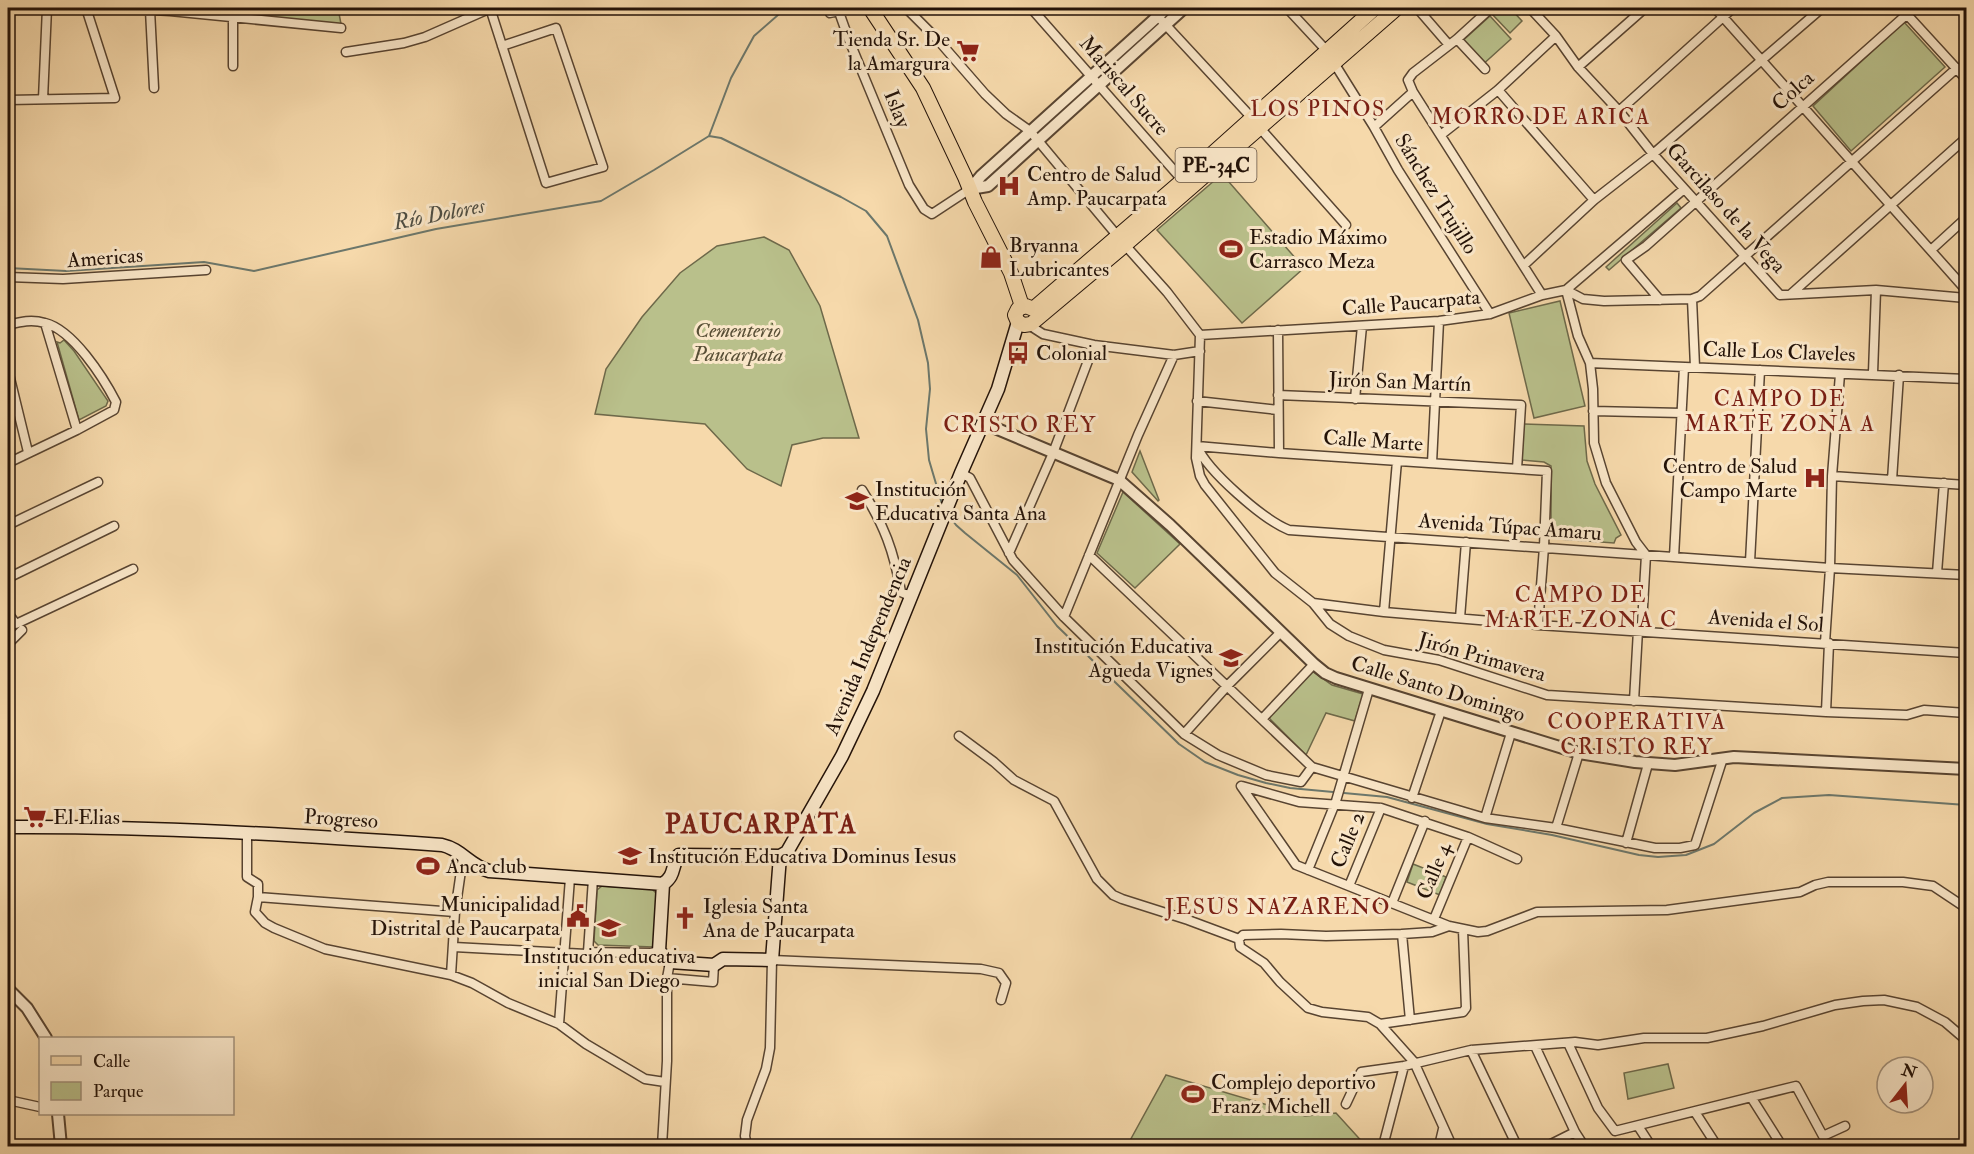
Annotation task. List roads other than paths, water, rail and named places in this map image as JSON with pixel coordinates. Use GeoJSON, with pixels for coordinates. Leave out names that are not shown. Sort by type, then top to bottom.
{"type":"FeatureCollection","features":[{"type":"Feature","properties":{"kind":"main road"},"geometry":{"type":"LineString","coordinates":[[870,8],[923,88],[1011,273],[1027,318]]}},
{"type":"Feature","properties":{"kind":"main road","name":"PE-34C"},"geometry":{"type":"LineString","coordinates":[[1027,318],[1121,241],[1256,123],[1330,56],[1375,8]]}},
{"type":"Feature","properties":{"kind":"main road","name":"PE-34C"},"geometry":{"type":"LineString","coordinates":[[1330,56],[1397,8]]}},
{"type":"Feature","properties":{"kind":"main road","name":"Avenida Independencia"},"geometry":{"type":"LineString","coordinates":[[780,856],[787,852],[843,756],[873,691],[961,473],[998,389],[1011,345],[1027,318]]}},
{"type":"Feature","properties":{"kind":"main road","name":"Progreso"},"geometry":{"type":"LineString","coordinates":[[8,827],[247,832],[442,845],[454,848],[481,869],[489,871],[663,884]]}},
{"type":"Feature","properties":{"kind":"main road"},"geometry":{"type":"LineString","coordinates":[[679,855],[780,856],[772,960],[723,958],[714,965],[670,962],[659,951],[663,884],[673,874],[675,861],[679,855]]}},
{"type":"Feature","properties":{"kind":"street"},"geometry":{"type":"LineString","coordinates":[[43,99],[47,8]]}},
{"type":"Feature","properties":{"kind":"street"},"geometry":{"type":"LineString","coordinates":[[8,100],[115,98],[86,8]]}},
{"type":"Feature","properties":{"kind":"street"},"geometry":{"type":"LineString","coordinates":[[117,8],[169,9],[341,28]]}},
{"type":"Feature","properties":{"kind":"street"},"geometry":{"type":"LineString","coordinates":[[346,52],[404,43],[425,37],[491,8],[502,46],[546,183],[603,167],[556,28],[502,46]]}},
{"type":"Feature","properties":{"kind":"street","name":"Islay"},"geometry":{"type":"LineString","coordinates":[[853,8],[835,12],[849,40],[909,185],[924,209],[932,214],[970,189]]}},
{"type":"Feature","properties":{"kind":"street"},"geometry":{"type":"LineString","coordinates":[[906,8],[938,40],[985,94],[1006,114],[1030,131],[1200,334],[1197,446]]}},
{"type":"Feature","properties":{"kind":"street","name":"Mariscal Sucre"},"geometry":{"type":"LineString","coordinates":[[1031,8],[1187,184]]}},
{"type":"Feature","properties":{"kind":"street"},"geometry":{"type":"LineString","coordinates":[[970,189],[988,186],[1038,141],[1167,8]]}},
{"type":"Feature","properties":{"kind":"street"},"geometry":{"type":"LineString","coordinates":[[1157,16],[1184,8]]}},
{"type":"Feature","properties":{"kind":"street","name":"Sánchez Trujillo"},"geometry":{"type":"LineString","coordinates":[[1287,8],[1330,56],[1398,170],[1490,314]]}},
{"type":"Feature","properties":{"kind":"street"},"geometry":{"type":"LineString","coordinates":[[1417,8],[1485,69]]}},
{"type":"Feature","properties":{"kind":"street"},"geometry":{"type":"LineString","coordinates":[[1491,8],[1413,73],[1408,80],[1413,92],[1442,134],[1542,295]]}},
{"type":"Feature","properties":{"kind":"street","name":"Garcilaso de la Vega"},"geometry":{"type":"LineString","coordinates":[[1530,8],[1556,36],[1578,67],[1653,154],[1780,296],[1791,294]]}},
{"type":"Feature","properties":{"kind":"street"},"geometry":{"type":"LineString","coordinates":[[1578,67],[1645,8]]}},
{"type":"Feature","properties":{"kind":"street"},"geometry":{"type":"LineString","coordinates":[[1715,8],[1966,290]]}},
{"type":"Feature","properties":{"kind":"street"},"geometry":{"type":"LineString","coordinates":[[1618,111],[1733,8]]}},
{"type":"Feature","properties":{"kind":"street"},"geometry":{"type":"LineString","coordinates":[[1524,266],[1594,200],[1653,154],[1822,8]]}},
{"type":"Feature","properties":{"kind":"street"},"geometry":{"type":"LineString","coordinates":[[150,10],[154,88]]}},
{"type":"Feature","properties":{"kind":"street"},"geometry":{"type":"LineString","coordinates":[[1908,10],[1966,79]]}},
{"type":"Feature","properties":{"kind":"street","name":"Colca"},"geometry":{"type":"LineString","coordinates":[[1659,300],[1626,260],[1646,246],[1804,106],[1908,10]]}},
{"type":"Feature","properties":{"kind":"street"},"geometry":{"type":"LineString","coordinates":[[1157,16],[1347,225]]}},
{"type":"Feature","properties":{"kind":"street"},"geometry":{"type":"LineString","coordinates":[[233,17],[233,66]]}},
{"type":"Feature","properties":{"kind":"street"},"geometry":{"type":"LineString","coordinates":[[1442,134],[1498,90],[1556,36]]}},
{"type":"Feature","properties":{"kind":"street"},"geometry":{"type":"LineString","coordinates":[[1566,290],[1583,299],[1604,301],[1692,299],[1700,296],[1957,68]]}},
{"type":"Feature","properties":{"kind":"street"},"geometry":{"type":"LineString","coordinates":[[970,189],[1030,131],[1096,81]]}},
{"type":"Feature","properties":{"kind":"street"},"geometry":{"type":"LineString","coordinates":[[1498,90],[1594,200]]}},
{"type":"Feature","properties":{"kind":"street"},"geometry":{"type":"LineString","coordinates":[[1374,127],[1413,92]]}},
{"type":"Feature","properties":{"kind":"street"},"geometry":{"type":"LineString","coordinates":[[1791,294],[1966,138]]}},
{"type":"Feature","properties":{"kind":"street"},"geometry":{"type":"LineString","coordinates":[[1566,290],[1684,189]]}},
{"type":"Feature","properties":{"kind":"street"},"geometry":{"type":"LineString","coordinates":[[1931,250],[1966,218]]}},
{"type":"Feature","properties":{"kind":"street","name":"Americas"},"geometry":{"type":"LineString","coordinates":[[8,277],[63,279],[206,270]]}},
{"type":"Feature","properties":{"kind":"street"},"geometry":{"type":"LineString","coordinates":[[1566,290],[1578,336],[1590,363],[1594,443],[1606,483],[1636,542],[1646,555],[1634,700]]}},
{"type":"Feature","properties":{"kind":"street","name":"Calle Paucarpata"},"geometry":{"type":"LineString","coordinates":[[1200,334],[1439,321],[1490,314],[1542,295],[1566,290]]}},
{"type":"Feature","properties":{"kind":"street"},"geometry":{"type":"LineString","coordinates":[[1791,294],[1876,290],[1966,298]]}},
{"type":"Feature","properties":{"kind":"street"},"geometry":{"type":"LineString","coordinates":[[1873,373],[1876,290]]}},
{"type":"Feature","properties":{"kind":"street"},"geometry":{"type":"LineString","coordinates":[[1692,299],[1695,367]]}},
{"type":"Feature","properties":{"kind":"street"},"geometry":{"type":"LineString","coordinates":[[1027,318],[1043,334],[1094,345],[1174,355],[1200,351]]}},
{"type":"Feature","properties":{"kind":"street"},"geometry":{"type":"LineString","coordinates":[[8,319],[45,323],[58,328],[82,350],[116,402],[114,410],[8,463]]}},
{"type":"Feature","properties":{"kind":"street"},"geometry":{"type":"LineString","coordinates":[[8,326],[27,320]]}},
{"type":"Feature","properties":{"kind":"street"},"geometry":{"type":"LineString","coordinates":[[1432,463],[1439,321]]}},
{"type":"Feature","properties":{"kind":"street"},"geometry":{"type":"LineString","coordinates":[[45,323],[77,430]]}},
{"type":"Feature","properties":{"kind":"street"},"geometry":{"type":"LineString","coordinates":[[1355,399],[1362,326]]}},
{"type":"Feature","properties":{"kind":"street"},"geometry":{"type":"LineString","coordinates":[[1278,330],[1279,453]]}},
{"type":"Feature","properties":{"kind":"street"},"geometry":{"type":"LineString","coordinates":[[1009,553],[1053,453],[1094,345]]}},
{"type":"Feature","properties":{"kind":"street"},"geometry":{"type":"LineString","coordinates":[[1064,617],[1119,480],[1174,355]]}},
{"type":"Feature","properties":{"kind":"street","name":"Calle Los Claveles"},"geometry":{"type":"LineString","coordinates":[[1590,363],[1840,374],[1873,373],[1966,379]]}},
{"type":"Feature","properties":{"kind":"street"},"geometry":{"type":"LineString","coordinates":[[1674,556],[1684,367]]}},
{"type":"Feature","properties":{"kind":"street"},"geometry":{"type":"LineString","coordinates":[[1750,562],[1760,369]]}},
{"type":"Feature","properties":{"kind":"street"},"geometry":{"type":"LineString","coordinates":[[8,370],[28,452]]}},
{"type":"Feature","properties":{"kind":"street"},"geometry":{"type":"LineString","coordinates":[[1826,712],[1832,476],[1840,374]]}},
{"type":"Feature","properties":{"kind":"street"},"geometry":{"type":"LineString","coordinates":[[1892,480],[1899,375]]}},
{"type":"Feature","properties":{"kind":"street","name":"Jirón San Martín"},"geometry":{"type":"LineString","coordinates":[[1278,395],[1521,405],[1517,469]]}},
{"type":"Feature","properties":{"kind":"street"},"geometry":{"type":"LineString","coordinates":[[1197,401],[1278,410]]}},
{"type":"Feature","properties":{"kind":"street"},"geometry":{"type":"LineString","coordinates":[[1593,411],[1682,413]]}},
{"type":"Feature","properties":{"kind":"street","name":"Calle Santo Domingo"},"geometry":{"type":"LineString","coordinates":[[982,423],[1119,480],[1170,525],[1314,664],[1336,678],[1579,753],[1648,764],[1675,765],[1734,757],[1966,768]]}},
{"type":"Feature","properties":{"kind":"street","name":"Avenida Túpac Amaru"},"geometry":{"type":"LineString","coordinates":[[1197,446],[1211,468],[1263,516],[1289,530],[1830,568],[1966,575]]}},
{"type":"Feature","properties":{"kind":"street","name":"Calle Marte"},"geometry":{"type":"LineString","coordinates":[[1197,446],[1547,471],[1544,547]]}},
{"type":"Feature","properties":{"kind":"street","name":"Jirón Primavera"},"geometry":{"type":"LineString","coordinates":[[1197,446],[1197,466],[1205,485],[1275,573],[1313,603],[1330,624],[1349,636],[1384,650],[1439,660],[1547,695],[1826,712],[1907,715],[1924,710],[1966,713]]}},
{"type":"Feature","properties":{"kind":"street"},"geometry":{"type":"LineString","coordinates":[[1384,612],[1397,461]]}},
{"type":"Feature","properties":{"kind":"street"},"geometry":{"type":"LineString","coordinates":[[961,473],[970,478],[1013,560],[1038,590],[1184,734],[1218,755],[1266,775],[1301,782],[1312,767]]}},
{"type":"Feature","properties":{"kind":"street"},"geometry":{"type":"LineString","coordinates":[[1832,476],[1966,485]]}},
{"type":"Feature","properties":{"kind":"street"},"geometry":{"type":"LineString","coordinates":[[8,525],[98,482]]}},
{"type":"Feature","properties":{"kind":"street"},"geometry":{"type":"LineString","coordinates":[[1937,573],[1944,483]]}},
{"type":"Feature","properties":{"kind":"street"},"geometry":{"type":"LineString","coordinates":[[862,490],[879,518],[888,539],[901,592],[912,597]]}},
{"type":"Feature","properties":{"kind":"street"},"geometry":{"type":"LineString","coordinates":[[8,578],[114,526]]}},
{"type":"Feature","properties":{"kind":"street"},"geometry":{"type":"LineString","coordinates":[[1460,618],[1466,542]]}},
{"type":"Feature","properties":{"kind":"street"},"geometry":{"type":"LineString","coordinates":[[1538,625],[1544,547]]}},
{"type":"Feature","properties":{"kind":"street"},"geometry":{"type":"LineString","coordinates":[[1089,555],[1312,767],[1342,780],[1485,818],[1556,828],[1655,848],[1680,848],[1695,845],[1723,758]]}},
{"type":"Feature","properties":{"kind":"street"},"geometry":{"type":"LineString","coordinates":[[8,613],[16,624],[133,569]]}},
{"type":"Feature","properties":{"kind":"street","name":"Avenida el Sol"},"geometry":{"type":"LineString","coordinates":[[1313,603],[1384,612],[1538,625],[1966,652]]}},
{"type":"Feature","properties":{"kind":"street"},"geometry":{"type":"LineString","coordinates":[[8,644],[22,630]]}},
{"type":"Feature","properties":{"kind":"street"},"geometry":{"type":"LineString","coordinates":[[1184,734],[1281,632]]}},
{"type":"Feature","properties":{"kind":"street"},"geometry":{"type":"LineString","coordinates":[[1263,718],[1314,664]]}},
{"type":"Feature","properties":{"kind":"street"},"geometry":{"type":"LineString","coordinates":[[1308,870],[1335,803],[1369,689]]}},
{"type":"Feature","properties":{"kind":"street"},"geometry":{"type":"LineString","coordinates":[[1412,798],[1441,711]]}},
{"type":"Feature","properties":{"kind":"street"},"geometry":{"type":"LineString","coordinates":[[1485,818],[1511,733]]}},
{"type":"Feature","properties":{"kind":"street"},"geometry":{"type":"LineString","coordinates":[[959,735],[1014,780],[1054,801],[1097,879],[1113,895],[1239,939]]}},
{"type":"Feature","properties":{"kind":"street"},"geometry":{"type":"LineString","coordinates":[[1556,828],[1579,753]]}},
{"type":"Feature","properties":{"kind":"street"},"geometry":{"type":"LineString","coordinates":[[1626,843],[1648,764]]}},
{"type":"Feature","properties":{"kind":"street"},"geometry":{"type":"LineString","coordinates":[[1517,859],[1468,837],[1381,808],[1299,802],[1241,786],[1294,863],[1463,930],[1487,931],[1537,912],[1667,910],[1800,892],[1815,885],[1844,881],[1903,882],[1933,886],[1966,908]]}},
{"type":"Feature","properties":{"kind":"street","name":"Calle 2"},"geometry":{"type":"LineString","coordinates":[[1349,886],[1381,808]]}},
{"type":"Feature","properties":{"kind":"street"},"geometry":{"type":"LineString","coordinates":[[1392,903],[1425,821]]}},
{"type":"Feature","properties":{"kind":"street"},"geometry":{"type":"LineString","coordinates":[[247,832],[247,877],[258,885],[255,912],[265,923],[325,949],[452,975],[508,1003],[559,1024],[596,1050],[645,1079],[665,1082]]}},
{"type":"Feature","properties":{"kind":"street","name":"Calle 4"},"geometry":{"type":"LineString","coordinates":[[1434,919],[1468,837]]}},
{"type":"Feature","properties":{"kind":"street"},"geometry":{"type":"LineString","coordinates":[[452,975],[455,912],[463,857]]}},
{"type":"Feature","properties":{"kind":"street"},"geometry":{"type":"LineString","coordinates":[[559,1024],[570,878]]}},
{"type":"Feature","properties":{"kind":"street"},"geometry":{"type":"LineString","coordinates":[[588,952],[593,879]]}},
{"type":"Feature","properties":{"kind":"street"},"geometry":{"type":"LineString","coordinates":[[258,897],[455,912]]}},
{"type":"Feature","properties":{"kind":"street"},"geometry":{"type":"LineString","coordinates":[[1239,939],[1244,935],[1402,934],[1432,932],[1449,926]]}},
{"type":"Feature","properties":{"kind":"street"},"geometry":{"type":"LineString","coordinates":[[1380,1024],[1463,1012],[1466,1008],[1463,930]]}},
{"type":"Feature","properties":{"kind":"street"},"geometry":{"type":"LineString","coordinates":[[1402,934],[1410,1020]]}},
{"type":"Feature","properties":{"kind":"street"},"geometry":{"type":"LineString","coordinates":[[1239,939],[1240,947],[1264,963],[1280,982],[1308,1008],[1322,1012],[1368,1017],[1380,1024],[1414,1062],[1452,1146]]}},
{"type":"Feature","properties":{"kind":"street"},"geometry":{"type":"LineString","coordinates":[[454,947],[586,954],[588,952],[651,953],[659,951]]}},
{"type":"Feature","properties":{"kind":"street"},"geometry":{"type":"LineString","coordinates":[[747,1146],[745,1127],[769,1057],[772,960],[981,969],[999,974],[1006,983],[1001,1000]]}},
{"type":"Feature","properties":{"kind":"street"},"geometry":{"type":"LineString","coordinates":[[662,1146],[667,978],[670,962]]}},
{"type":"Feature","properties":{"kind":"street"},"geometry":{"type":"LineString","coordinates":[[667,978],[713,982],[714,965]]}},
{"type":"Feature","properties":{"kind":"street"},"geometry":{"type":"LineString","coordinates":[[8,989],[27,1008],[45,1037]]}},
{"type":"Feature","properties":{"kind":"street"},"geometry":{"type":"LineString","coordinates":[[1346,1104],[1361,1072],[1404,1066],[1471,1050],[1569,1043],[1598,1045],[1644,1038],[1707,1038],[1763,1026],[1836,1005],[1863,1001],[1884,1000],[1917,1007],[1945,1022],[1966,1040]]}},
{"type":"Feature","properties":{"kind":"street"},"geometry":{"type":"LineString","coordinates":[[1569,1043],[1598,1108],[1615,1131],[1796,1086],[1823,1136],[1845,1126]]}},
{"type":"Feature","properties":{"kind":"street"},"geometry":{"type":"LineString","coordinates":[[1535,1046],[1575,1132],[1584,1146]]}},
{"type":"Feature","properties":{"kind":"street"},"geometry":{"type":"LineString","coordinates":[[1471,1050],[1517,1146]]}},
{"type":"Feature","properties":{"kind":"street"},"geometry":{"type":"LineString","coordinates":[[1383,1146],[1404,1066]]}},
{"type":"Feature","properties":{"kind":"street"},"geometry":{"type":"LineString","coordinates":[[1751,1097],[1782,1146]]}},
{"type":"Feature","properties":{"kind":"street"},"geometry":{"type":"LineString","coordinates":[[8,1100],[39,1107]]}},
{"type":"Feature","properties":{"kind":"street"},"geometry":{"type":"LineString","coordinates":[[1695,1112],[1717,1146]]}},
{"type":"Feature","properties":{"kind":"street"},"geometry":{"type":"LineString","coordinates":[[58,1115],[61,1146]]}},
{"type":"Feature","properties":{"kind":"street"},"geometry":{"type":"LineString","coordinates":[[1638,1126],[1651,1146]]}},
{"type":"Feature","properties":{"kind":"street"},"geometry":{"type":"LineString","coordinates":[[1439,1146],[1443,1129]]}},
{"type":"Feature","properties":{"kind":"street"},"geometry":{"type":"LineString","coordinates":[[1547,1146],[1575,1132]]}},
{"type":"Feature","properties":{"kind":"waterway","name":"Río Dolores"},"geometry":{"type":"LineString","coordinates":[[8,268],[66,271],[204,262],[254,271],[436,229],[601,201],[709,136],[731,78],[754,36],[786,8]]}},
{"type":"Feature","properties":{"kind":"waterway"},"geometry":{"type":"LineString","coordinates":[[709,136],[721,138],[866,211],[887,236],[918,320],[928,363],[930,389],[926,429],[929,460],[942,504]]}},
{"type":"Feature","properties":{"kind":"waterway"},"geometry":{"type":"LineString","coordinates":[[948,514],[965,533],[1017,575],[1057,626],[1179,744],[1205,762],[1238,775],[1290,788],[1387,797],[1487,824],[1658,857],[1686,855],[1714,844],[1754,813],[1782,798],[1829,795],[1966,805]]}},
{"type":"Feature","properties":{"kind":"place","name":"Tienda Sr. De la Amargura"},"geometry":{"type":"Point","coordinates":[968,51]}},
{"type":"Feature","properties":{"kind":"place","name":"Centro de Salud Amp. Paucarpata"},"geometry":{"type":"Point","coordinates":[1009,186]}},
{"type":"Feature","properties":{"kind":"place","name":"Estadio Máximo Carrasco Meza"},"geometry":{"type":"Point","coordinates":[1231,249]}},
{"type":"Feature","properties":{"kind":"place","name":"Bryanna Lubricantes"},"geometry":{"type":"Point","coordinates":[991,257]}},
{"type":"Feature","properties":{"kind":"place","name":"Colonial"},"geometry":{"type":"Point","coordinates":[1018,353]}},
{"type":"Feature","properties":{"kind":"place","name":"Centro de Salud Campo Marte"},"geometry":{"type":"Point","coordinates":[1815,478]}},
{"type":"Feature","properties":{"kind":"place","name":"Institución Educativa Santa Ana"},"geometry":{"type":"Point","coordinates":[857,501]}},
{"type":"Feature","properties":{"kind":"place","name":"Institución Educativa Agueda Vignes"},"geometry":{"type":"Point","coordinates":[1231,658]}},
{"type":"Feature","properties":{"kind":"place","name":"El Elias"},"geometry":{"type":"Point","coordinates":[35,817]}},
{"type":"Feature","properties":{"kind":"place","name":"Institución Educativa Dominus Iesus"},"geometry":{"type":"Point","coordinates":[630,856]}},
{"type":"Feature","properties":{"kind":"place","name":"Anca club"},"geometry":{"type":"Point","coordinates":[428,866]}},
{"type":"Feature","properties":{"kind":"place","name":"Municipalidad Distrital de Paucarpata"},"geometry":{"type":"Point","coordinates":[578,916]}},
{"type":"Feature","properties":{"kind":"place","name":"Iglesia Santa Ana de Paucarpata"},"geometry":{"type":"Point","coordinates":[685,918]}},
{"type":"Feature","properties":{"kind":"place","name":"Institución educativa inicial San Diego"},"geometry":{"type":"Point","coordinates":[609,928]}},
{"type":"Feature","properties":{"kind":"place","name":"Complejo deportivo Franz Michell"},"geometry":{"type":"Point","coordinates":[1193,1094]}},
{"type":"Feature","properties":{"kind":"district","name":"LOS PINOS"},"geometry":{"type":"Point","coordinates":[1318,109]}},
{"type":"Feature","properties":{"kind":"district","name":"MORRO DE ARICA"},"geometry":{"type":"Point","coordinates":[1541,117]}},
{"type":"Feature","properties":{"kind":"district","name":"CAMPO DE MARTE ZONA A"},"geometry":{"type":"Point","coordinates":[1780,412]}},
{"type":"Feature","properties":{"kind":"district","name":"CRISTO REY"},"geometry":{"type":"Point","coordinates":[1020,425]}},
{"type":"Feature","properties":{"kind":"district","name":"CAMPO DE MARTE ZONA C"},"geometry":{"type":"Point","coordinates":[1581,608]}},
{"type":"Feature","properties":{"kind":"district","name":"COOPERATIVA CRISTO REY"},"geometry":{"type":"Point","coordinates":[1637,734]}},
{"type":"Feature","properties":{"kind":"district","name":"PAUCARPATA"},"geometry":{"type":"Point","coordinates":[761,824]}},
{"type":"Feature","properties":{"kind":"district","name":"JESUS NAZARENO"},"geometry":{"type":"Point","coordinates":[1278,907]}},
{"type":"Feature","properties":{"kind":"park label","name":"Cementerio Paucarpata"},"geometry":{"type":"Point","coordinates":[738,342]}}]}
